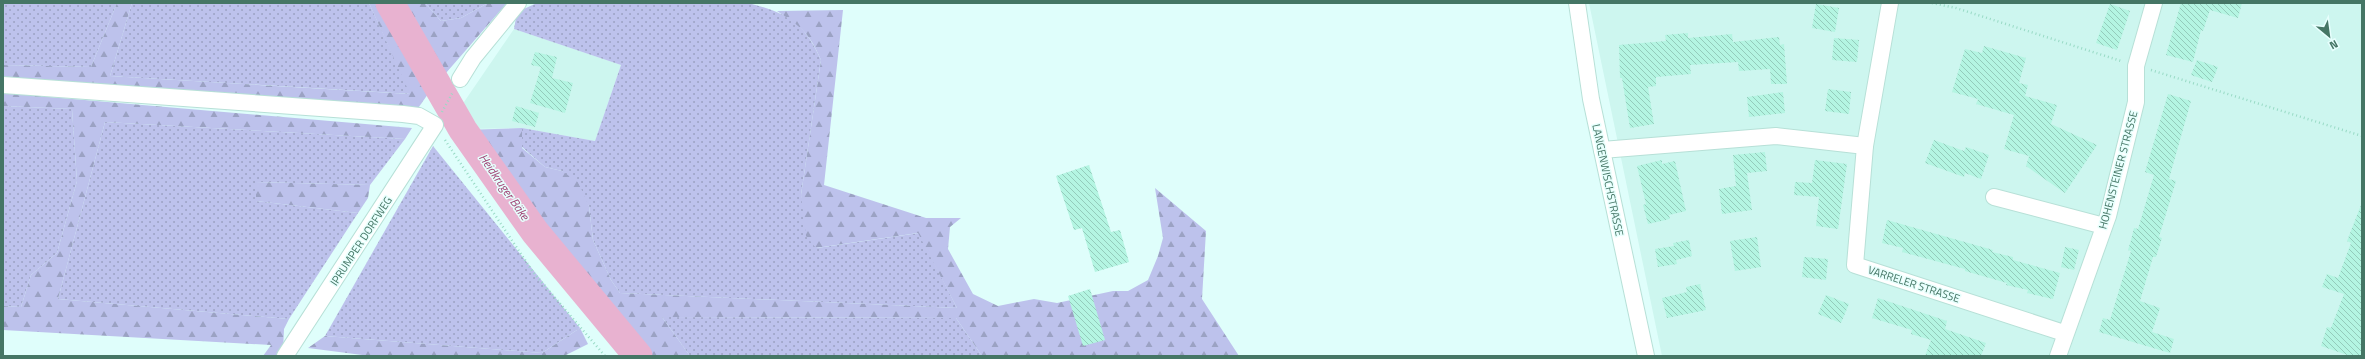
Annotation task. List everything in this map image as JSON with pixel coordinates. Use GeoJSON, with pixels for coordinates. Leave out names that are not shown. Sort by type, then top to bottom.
{"type":"FeatureCollection","features":[{"type":"Feature","properties":{"kind":"street"},"geometry":{"type":"LineString","coordinates":[[460,79],[473,58],[518,3]]}},
{"type":"Feature","properties":{"kind":"street","name":"LANGENWISCHSTRASSE"},"geometry":{"type":"LineString","coordinates":[[1577,3],[1590,92],[1646,356]]}},
{"type":"Feature","properties":{"kind":"street","name":"VARRELER STRASSE"},"geometry":{"type":"LineString","coordinates":[[1890,3],[1865,146],[1855,265],[2064,333]]}},
{"type":"Feature","properties":{"kind":"street","name":"HOHENSTEINER STRASSE"},"geometry":{"type":"LineString","coordinates":[[2058,356],[2064,333],[2104,226],[2136,102],[2136,66],[2154,3]]}},
{"type":"Feature","properties":{"kind":"street"},"geometry":{"type":"LineString","coordinates":[[3,85],[403,114],[419,116],[437,121]]}},
{"type":"Feature","properties":{"kind":"street","name":"IPRUMPER DORFWEG"},"geometry":{"type":"LineString","coordinates":[[285,356],[437,121]]}},
{"type":"Feature","properties":{"kind":"street"},"geometry":{"type":"LineString","coordinates":[[1602,150],[1776,136],[1865,146]]}},
{"type":"Feature","properties":{"kind":"street"},"geometry":{"type":"LineString","coordinates":[[1994,197],[2104,226]]}},
{"type":"Feature","properties":{"kind":"path"},"geometry":{"type":"LineString","coordinates":[[1956,8],[1957,3]]}},
{"type":"Feature","properties":{"kind":"path"},"geometry":{"type":"LineString","coordinates":[[460,79],[437,121],[533,272],[605,356]]}},
{"type":"Feature","properties":{"kind":"shaded area"},"geometry":{"type":"Polygon","coordinates":[[[1589,3],[2362,3],[2362,356],[1662,356],[1589,3]]]}},
{"type":"Feature","properties":{"kind":"shaded area"},"geometry":{"type":"Polygon","coordinates":[[[514,29],[621,65],[595,141],[522,128],[467,129],[464,102],[514,29]]]}},
{"type":"Feature","properties":{"kind":"green space"},"geometry":{"type":"Polygon","coordinates":[[[3,3],[117,3],[91,67],[3,65],[3,3]]]}},
{"type":"Feature","properties":{"kind":"green space"},"geometry":{"type":"Polygon","coordinates":[[[117,3],[132,3],[110,76],[410,94],[369,3],[385,3],[433,87],[416,111],[3,81],[3,65],[91,67],[117,3]]]}},
{"type":"Feature","properties":{"kind":"green space"},"geometry":{"type":"Polygon","coordinates":[[[132,3],[369,3],[411,94],[110,76],[132,3]]]}},
{"type":"Feature","properties":{"kind":"green space"},"geometry":{"type":"Polygon","coordinates":[[[394,3],[425,3],[441,21],[461,18],[488,3],[507,3],[439,81],[394,3]]]}},
{"type":"Feature","properties":{"kind":"green space"},"geometry":{"type":"Polygon","coordinates":[[[425,3],[488,3],[461,18],[441,21],[425,3]]]}},
{"type":"Feature","properties":{"kind":"green space"},"geometry":{"type":"Polygon","coordinates":[[[537,3],[748,3],[784,15],[793,21],[808,36],[821,60],[801,195],[817,248],[919,233],[957,308],[620,293],[611,280],[593,240],[589,206],[562,171],[545,167],[522,147],[522,128],[595,141],[621,65],[514,29],[517,12],[537,3]]]}},
{"type":"Feature","properties":{"kind":"green space"},"geometry":{"type":"Polygon","coordinates":[[[843,10],[824,185],[926,218],[961,218],[950,227],[948,249],[973,294],[998,306],[1034,299],[1057,303],[1113,291],[1128,291],[1148,280],[1158,256],[1163,238],[1155,188],[1206,231],[1202,299],[1239,356],[982,356],[956,318],[662,317],[690,356],[641,356],[536,229],[463,130],[522,128],[522,148],[545,167],[562,171],[578,182],[589,206],[593,240],[611,280],[620,293],[957,308],[918,233],[816,248],[806,236],[801,195],[821,60],[804,31],[777,11],[843,10]]]}},
{"type":"Feature","properties":{"kind":"green space"},"geometry":{"type":"Polygon","coordinates":[[[3,93],[412,128],[405,139],[105,122],[58,299],[289,319],[284,329],[283,351],[280,356],[263,356],[271,345],[3,330],[3,306],[21,307],[31,275],[57,253],[77,181],[72,109],[3,106],[3,93]]]}},
{"type":"Feature","properties":{"kind":"green space"},"geometry":{"type":"Polygon","coordinates":[[[3,106],[72,109],[77,181],[57,253],[31,275],[21,307],[3,306],[3,106]]]}},
{"type":"Feature","properties":{"kind":"green space"},"geometry":{"type":"Polygon","coordinates":[[[105,122],[405,139],[370,185],[256,182],[256,201],[358,213],[289,319],[58,299],[105,122]]]}},
{"type":"Feature","properties":{"kind":"green space"},"geometry":{"type":"Polygon","coordinates":[[[433,146],[580,328],[542,353],[325,336],[433,146]]]}},
{"type":"Feature","properties":{"kind":"green space"},"geometry":{"type":"Polygon","coordinates":[[[256,182],[370,185],[368,198],[358,213],[256,201],[256,182]]]}},
{"type":"Feature","properties":{"kind":"green space"},"geometry":{"type":"Polygon","coordinates":[[[662,317],[956,318],[982,356],[690,356],[662,317]]]}},
{"type":"Feature","properties":{"kind":"green space"},"geometry":{"type":"Polygon","coordinates":[[[580,328],[588,344],[564,356],[370,356],[308,348],[325,336],[542,353],[580,328]]]}},
{"type":"Feature","properties":{"kind":"building"},"geometry":{"type":"Polygon","coordinates":[[[2181,3],[2242,3],[2238,18],[2210,10],[2203,31],[2201,30],[2193,62],[2166,55],[2181,3]]]}},
{"type":"Feature","properties":{"kind":"building"},"geometry":{"type":"Polygon","coordinates":[[[1816,4],[1839,8],[1835,32],[1812,28],[1816,4]]]}},
{"type":"Feature","properties":{"kind":"building"},"geometry":{"type":"Polygon","coordinates":[[[2110,4],[2130,11],[2117,50],[2096,43],[2110,4]]]}},
{"type":"Feature","properties":{"kind":"building"},"geometry":{"type":"Polygon","coordinates":[[[1688,33],[1688,38],[1732,34],[1733,42],[1779,37],[1780,45],[1784,44],[1787,84],[1771,84],[1770,69],[1739,71],[1738,62],[1690,65],[1691,74],[1656,77],[1656,86],[1648,87],[1654,124],[1630,128],[1622,78],[1620,78],[1619,45],[1666,41],[1665,35],[1688,33]]]}},
{"type":"Feature","properties":{"kind":"building"},"geometry":{"type":"Polygon","coordinates":[[[1834,38],[1859,40],[1857,62],[1832,60],[1834,38]]]}},
{"type":"Feature","properties":{"kind":"building"},"geometry":{"type":"Polygon","coordinates":[[[1984,46],[2026,58],[2019,83],[2028,85],[2025,96],[2057,105],[2051,124],[2097,145],[2065,193],[2026,166],[2029,156],[2004,149],[2014,115],[1976,104],[1978,99],[1952,92],[1965,49],[1982,53],[1984,46]]]}},
{"type":"Feature","properties":{"kind":"building"},"geometry":{"type":"Polygon","coordinates":[[[535,52],[557,57],[552,78],[573,83],[565,113],[530,103],[541,67],[531,65],[535,52]]]}},
{"type":"Feature","properties":{"kind":"building"},"geometry":{"type":"Polygon","coordinates":[[[2197,60],[2218,67],[2212,82],[2191,75],[2197,60]]]}},
{"type":"Feature","properties":{"kind":"building"},"geometry":{"type":"Polygon","coordinates":[[[1828,89],[1851,92],[1849,114],[1825,111],[1828,89]]]}},
{"type":"Feature","properties":{"kind":"building"},"geometry":{"type":"Polygon","coordinates":[[[1783,92],[1785,113],[1749,117],[1747,97],[1783,92]]]}},
{"type":"Feature","properties":{"kind":"building"},"geometry":{"type":"Polygon","coordinates":[[[2168,94],[2191,101],[2169,179],[2176,181],[2159,237],[2162,238],[2156,257],[2153,257],[2140,301],[2160,308],[2152,332],[2174,339],[2170,353],[2099,332],[2103,318],[2110,320],[2131,251],[2128,250],[2134,228],[2138,229],[2154,175],[2145,172],[2168,94]]]}},
{"type":"Feature","properties":{"kind":"building"},"geometry":{"type":"Polygon","coordinates":[[[516,106],[539,113],[535,127],[512,121],[516,106]]]}},
{"type":"Feature","properties":{"kind":"building"},"geometry":{"type":"Polygon","coordinates":[[[1934,140],[1964,151],[1966,147],[1989,155],[1981,179],[1965,173],[1964,177],[1925,163],[1934,140]]]}},
{"type":"Feature","properties":{"kind":"building"},"geometry":{"type":"Polygon","coordinates":[[[1765,152],[1767,171],[1747,173],[1752,210],[1722,214],[1719,189],[1736,186],[1733,155],[1765,152]]]}},
{"type":"Feature","properties":{"kind":"building"},"geometry":{"type":"Polygon","coordinates":[[[1662,160],[1662,164],[1675,161],[1686,211],[1669,215],[1670,219],[1648,224],[1643,205],[1646,204],[1637,166],[1662,160]]]}},
{"type":"Feature","properties":{"kind":"building"},"geometry":{"type":"Polygon","coordinates":[[[1815,160],[1847,164],[1838,229],[1816,226],[1819,197],[1794,195],[1795,182],[1812,183],[1815,160]]]}},
{"type":"Feature","properties":{"kind":"building"},"geometry":{"type":"Polygon","coordinates":[[[1089,165],[1111,232],[1120,230],[1129,262],[1095,272],[1082,228],[1074,230],[1056,176],[1089,165]]]}},
{"type":"Feature","properties":{"kind":"building"},"geometry":{"type":"Polygon","coordinates":[[[2361,205],[2362,356],[2350,356],[2321,346],[2327,327],[2331,328],[2344,294],[2322,287],[2327,274],[2338,278],[2351,243],[2347,241],[2361,205]]]}},
{"type":"Feature","properties":{"kind":"building"},"geometry":{"type":"Polygon","coordinates":[[[1887,220],[1993,250],[1992,252],[2013,257],[2013,260],[2060,273],[2053,299],[2027,293],[2028,290],[2006,285],[2007,283],[1965,271],[1965,269],[1902,252],[1903,248],[1882,243],[1887,220]]]}},
{"type":"Feature","properties":{"kind":"building"},"geometry":{"type":"Polygon","coordinates":[[[1757,237],[1761,267],[1735,271],[1730,241],[1757,237]]]}},
{"type":"Feature","properties":{"kind":"building"},"geometry":{"type":"Polygon","coordinates":[[[1689,240],[1692,256],[1676,260],[1677,264],[1658,267],[1655,249],[1674,246],[1673,243],[1689,240]]]}},
{"type":"Feature","properties":{"kind":"building"},"geometry":{"type":"Polygon","coordinates":[[[2065,247],[2079,250],[2074,270],[2061,267],[2065,247]]]}},
{"type":"Feature","properties":{"kind":"building"},"geometry":{"type":"Polygon","coordinates":[[[1804,257],[1828,259],[1826,280],[1802,277],[1804,257]]]}},
{"type":"Feature","properties":{"kind":"building"},"geometry":{"type":"Polygon","coordinates":[[[1700,284],[1706,310],[1667,318],[1662,298],[1687,292],[1686,287],[1700,284]]]}},
{"type":"Feature","properties":{"kind":"building"},"geometry":{"type":"Polygon","coordinates":[[[1090,289],[1105,340],[1083,346],[1068,296],[1090,289]]]}},
{"type":"Feature","properties":{"kind":"building"},"geometry":{"type":"Polygon","coordinates":[[[1826,295],[1849,304],[1841,323],[1818,314],[1826,295]]]}},
{"type":"Feature","properties":{"kind":"building"},"geometry":{"type":"Polygon","coordinates":[[[1878,298],[1947,321],[1945,329],[1986,343],[1981,356],[1925,356],[1931,340],[1911,334],[1912,330],[1872,318],[1878,298]]]}},
{"type":"Feature","properties":{"kind":"waterway","name":"Heidkruger Bäke"},"geometry":{"type":"LineString","coordinates":[[390,3],[463,130],[535,232],[638,356]]}}]}
